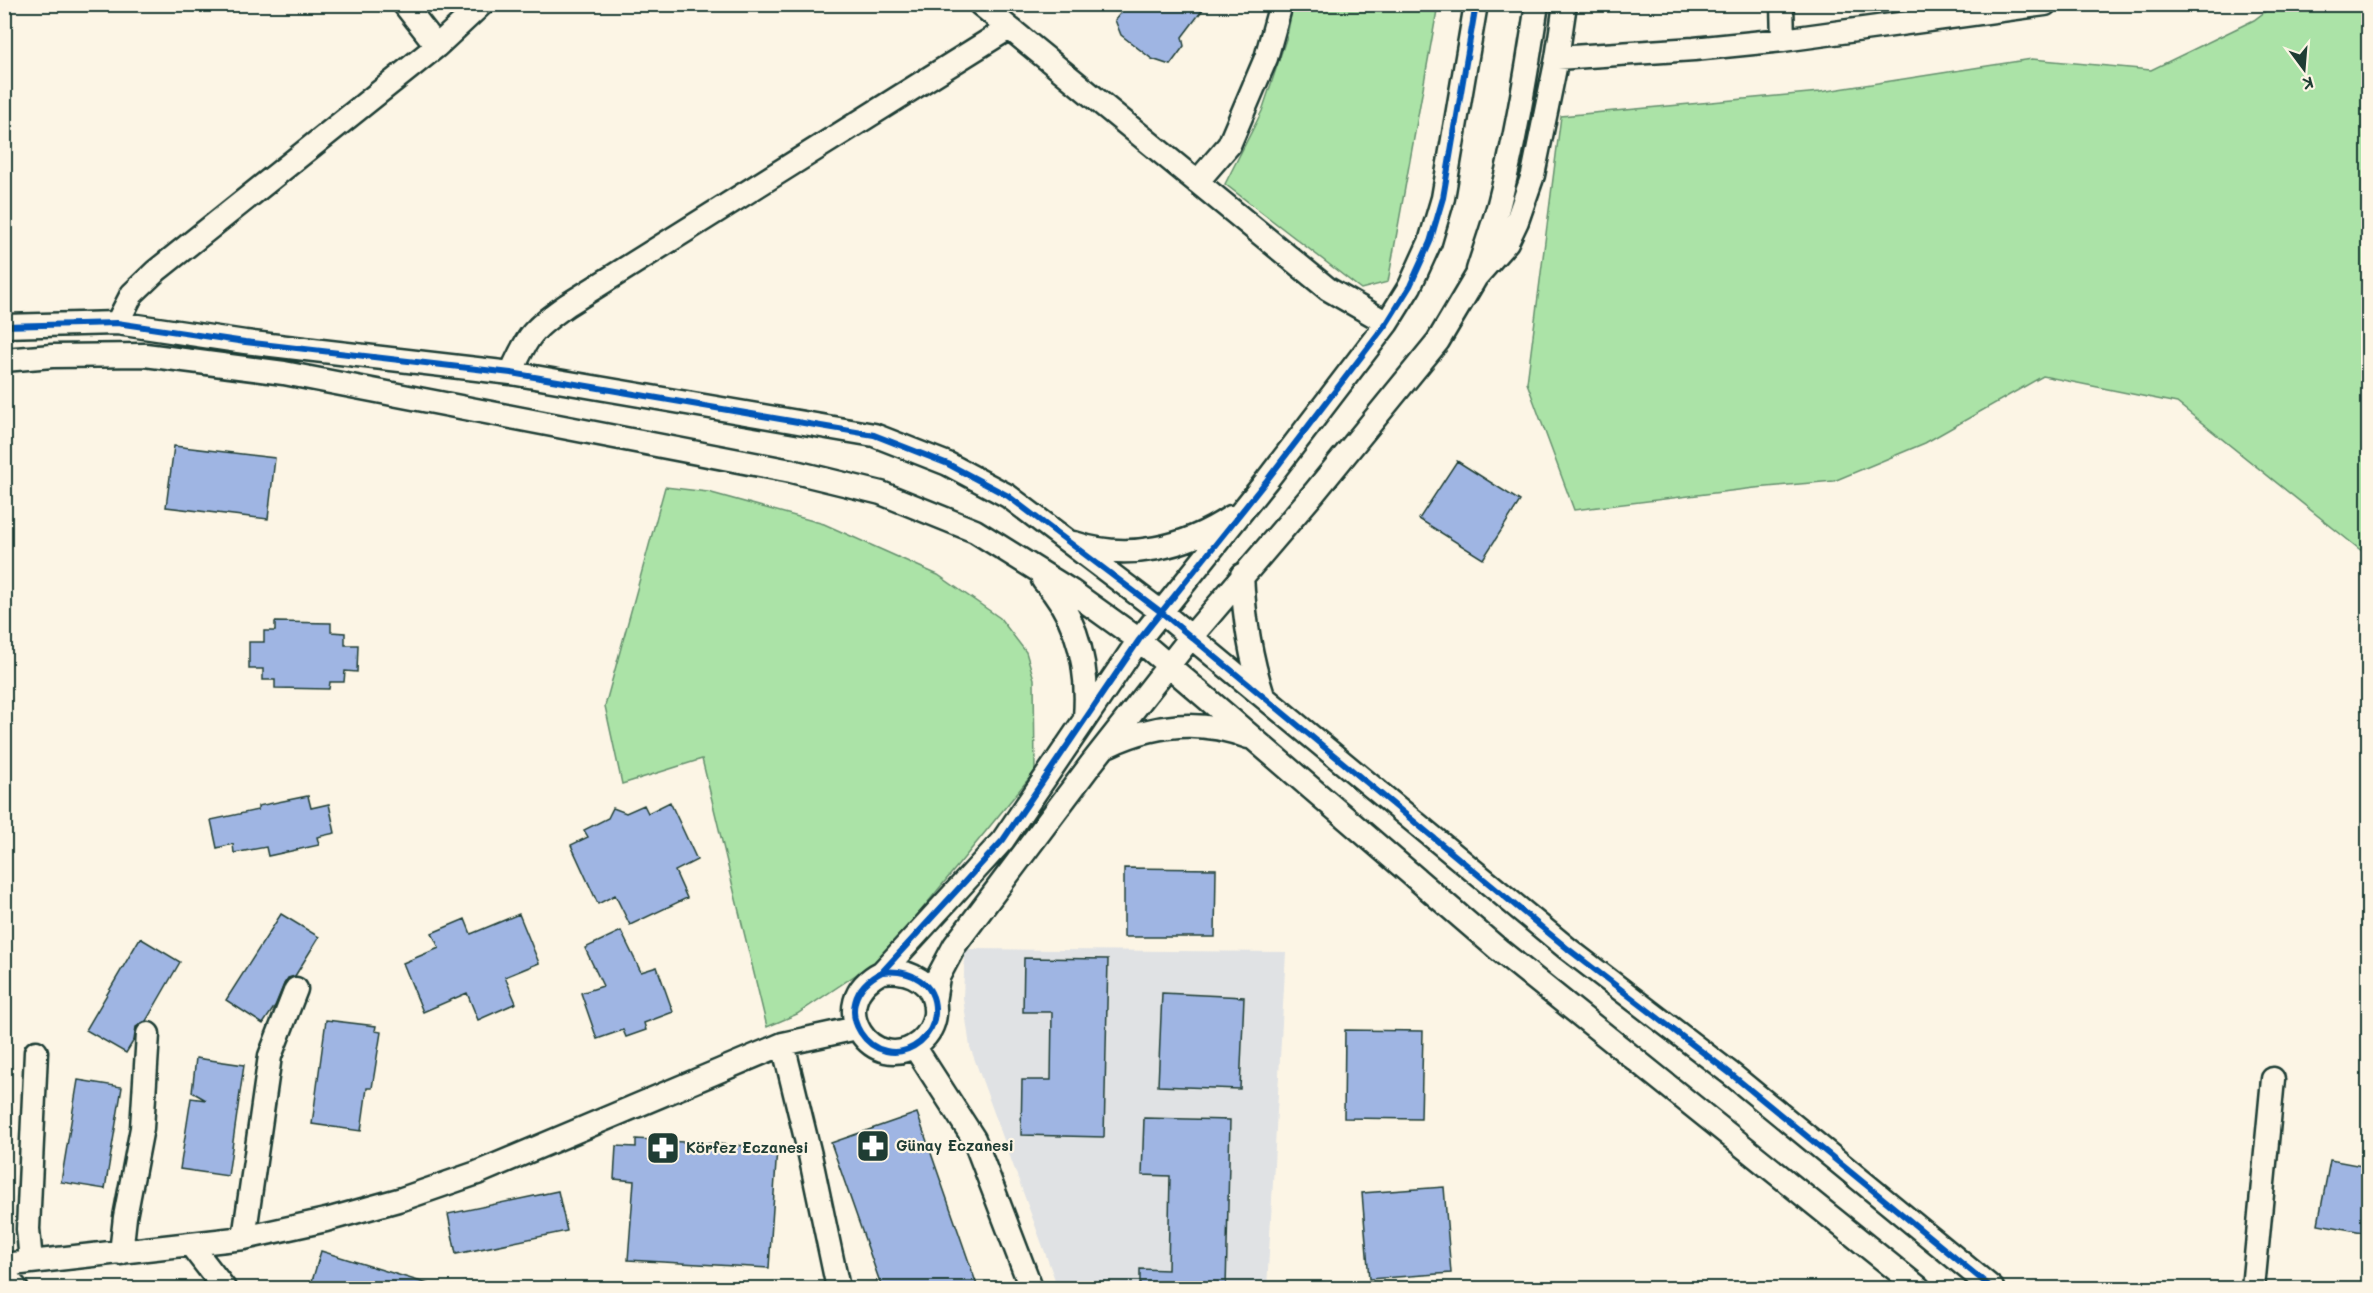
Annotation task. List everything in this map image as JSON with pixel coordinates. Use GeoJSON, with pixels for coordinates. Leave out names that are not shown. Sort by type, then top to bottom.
{"type":"FeatureCollection","features":[{"type":"Feature","properties":{"kind":"street"},"geometry":{"type":"LineString","coordinates":[[404,4],[437,46]]}},
{"type":"Feature","properties":{"kind":"street"},"geometry":{"type":"LineString","coordinates":[[117,323],[132,294],[156,271],[437,46],[482,4]]}},
{"type":"Feature","properties":{"kind":"street"},"geometry":{"type":"LineString","coordinates":[[980,4],[1328,290],[1387,323]]}},
{"type":"Feature","properties":{"kind":"street"},"geometry":{"type":"LineString","coordinates":[[1197,182],[1229,145],[1266,58],[1281,4]]}},
{"type":"Feature","properties":{"kind":"street"},"geometry":{"type":"LineString","coordinates":[[882,972],[1003,840],[1139,640],[1387,323],[1410,286],[1425,253],[1443,198],[1476,4]]}},
{"type":"Feature","properties":{"kind":"street"},"geometry":{"type":"LineString","coordinates":[[1476,278],[1498,207],[1522,105],[1537,4]]}},
{"type":"Feature","properties":{"kind":"street"},"geometry":{"type":"LineString","coordinates":[[934,1002],[929,990],[921,980],[910,973],[896,970],[882,972],[870,978],[857,995],[853,1015],[857,1028],[865,1040],[877,1048],[896,1051],[914,1046],[924,1038],[931,1028],[935,1015],[934,1002],[938,977],[955,945],[1191,637],[1314,493],[1438,341],[1476,278],[1507,242],[1526,198],[1533,175],[1557,58],[1565,4]]}},
{"type":"Feature","properties":{"kind":"street"},"geometry":{"type":"LineString","coordinates":[[1782,4],[1783,40]]}},
{"type":"Feature","properties":{"kind":"street"},"geometry":{"type":"LineString","coordinates":[[1557,58],[1694,49],[1783,40],[2045,4]]}},
{"type":"Feature","properties":{"kind":"street"},"geometry":{"type":"LineString","coordinates":[[511,373],[525,342],[537,326],[567,305],[1010,28]]}},
{"type":"Feature","properties":{"kind":"street"},"geometry":{"type":"LineString","coordinates":[[4,326],[117,323],[245,342],[511,373],[874,435],[948,464],[1008,496],[1161,612],[1568,949],[1731,1074],[1992,1288]]}},
{"type":"Feature","properties":{"kind":"street"},"geometry":{"type":"LineString","coordinates":[[4,360],[52,356],[145,355],[284,373],[756,464],[881,493],[975,531],[1071,591],[1139,640],[1498,949],[1919,1288]]}},
{"type":"Feature","properties":{"kind":"street"},"geometry":{"type":"LineString","coordinates":[[1062,538],[1081,545],[1112,550],[1163,547],[1201,535],[1235,514],[1250,501]]}},
{"type":"Feature","properties":{"kind":"street"},"geometry":{"type":"LineString","coordinates":[[1022,561],[1050,588],[1071,621],[1078,639],[1086,678],[1085,718]]}},
{"type":"Feature","properties":{"kind":"street"},"geometry":{"type":"LineString","coordinates":[[1242,575],[1246,627],[1263,696]]}},
{"type":"Feature","properties":{"kind":"street"},"geometry":{"type":"LineString","coordinates":[[1105,747],[1148,730],[1171,726],[1215,728],[1257,740]]}},
{"type":"Feature","properties":{"kind":"street"},"geometry":{"type":"LineString","coordinates":[[244,1238],[270,1056],[296,989]]}},
{"type":"Feature","properties":{"kind":"street"},"geometry":{"type":"LineString","coordinates":[[4,1265],[244,1238],[327,1221],[466,1177],[783,1044],[857,1028]]}},
{"type":"Feature","properties":{"kind":"street"},"geometry":{"type":"LineString","coordinates":[[121,1252],[125,1217],[142,1128],[148,1034]]}},
{"type":"Feature","properties":{"kind":"street"},"geometry":{"type":"LineString","coordinates":[[783,1044],[810,1155],[838,1288]]}},
{"type":"Feature","properties":{"kind":"street"},"geometry":{"type":"LineString","coordinates":[[914,1046],[974,1139],[1031,1288]]}},
{"type":"Feature","properties":{"kind":"street"},"geometry":{"type":"LineString","coordinates":[[31,1262],[28,1229],[36,1052]]}},
{"type":"Feature","properties":{"kind":"street"},"geometry":{"type":"LineString","coordinates":[[2253,1288],[2273,1079]]}},
{"type":"Feature","properties":{"kind":"street"},"geometry":{"type":"LineString","coordinates":[[190,1244],[224,1288]]}},
{"type":"Feature","properties":{"kind":"street"},"geometry":{"type":"LineString","coordinates":[[4,1275],[16,1288]]}},
{"type":"Feature","properties":{"kind":"shaded area"},"geometry":{"type":"Polygon","coordinates":[[[965,949],[1286,952],[1267,1288],[1058,1288],[970,1047],[963,998],[965,949]]]}},
{"type":"Feature","properties":{"kind":"green space"},"geometry":{"type":"Polygon","coordinates":[[[1293,5],[1438,5],[1388,282],[1361,289],[1225,184],[1262,111],[1287,36],[1293,5]]]}},
{"type":"Feature","properties":{"kind":"green space"},"geometry":{"type":"Polygon","coordinates":[[[2274,5],[2368,5],[2368,556],[2177,403],[2043,376],[1925,443],[1834,481],[1755,488],[1574,510],[1527,383],[1561,116],[1820,92],[2032,59],[2151,70],[2254,20],[2274,5]]]}},
{"type":"Feature","properties":{"kind":"green space"},"geometry":{"type":"Polygon","coordinates":[[[665,487],[708,492],[824,524],[938,575],[1000,618],[1026,652],[1034,679],[1035,771],[884,956],[797,1014],[767,1027],[702,759],[622,784],[605,706],[665,487]]]}},
{"type":"Feature","properties":{"kind":"building"},"geometry":{"type":"Polygon","coordinates":[[[1128,4],[1207,4],[1182,37],[1184,46],[1170,65],[1152,59],[1121,35],[1115,20],[1128,4]]]}},
{"type":"Feature","properties":{"kind":"building"},"geometry":{"type":"Polygon","coordinates":[[[174,446],[275,458],[268,519],[166,507],[174,446]]]}},
{"type":"Feature","properties":{"kind":"building"},"geometry":{"type":"Polygon","coordinates":[[[1457,461],[1520,501],[1483,559],[1419,519],[1457,461]]]}},
{"type":"Feature","properties":{"kind":"building"},"geometry":{"type":"Polygon","coordinates":[[[275,622],[331,623],[331,632],[345,633],[345,645],[358,645],[357,672],[345,671],[344,682],[330,682],[329,689],[275,688],[275,680],[263,680],[263,669],[249,669],[249,642],[264,642],[264,631],[275,631],[275,622]]]}},
{"type":"Feature","properties":{"kind":"building"},"geometry":{"type":"Polygon","coordinates":[[[308,796],[311,808],[329,804],[335,833],[317,837],[319,845],[268,856],[266,847],[234,853],[233,844],[217,848],[211,820],[258,810],[258,806],[308,796]]]}},
{"type":"Feature","properties":{"kind":"building"},"geometry":{"type":"Polygon","coordinates":[[[670,802],[697,860],[675,871],[687,898],[630,925],[615,895],[598,904],[571,845],[588,837],[584,830],[608,818],[613,808],[626,813],[644,805],[648,813],[670,802]]]}},
{"type":"Feature","properties":{"kind":"building"},"geometry":{"type":"Polygon","coordinates":[[[1124,868],[1216,869],[1215,937],[1124,937],[1124,868]]]}},
{"type":"Feature","properties":{"kind":"building"},"geometry":{"type":"Polygon","coordinates":[[[281,914],[319,937],[295,976],[288,978],[284,984],[275,1006],[263,1024],[226,1000],[281,914]]]}},
{"type":"Feature","properties":{"kind":"building"},"geometry":{"type":"Polygon","coordinates":[[[519,914],[539,963],[505,977],[516,1003],[478,1020],[467,993],[423,1012],[403,963],[439,948],[432,933],[465,919],[471,934],[519,914]]]}},
{"type":"Feature","properties":{"kind":"building"},"geometry":{"type":"Polygon","coordinates":[[[621,931],[641,972],[657,967],[673,1012],[644,1023],[646,1030],[626,1037],[623,1030],[597,1039],[581,993],[603,986],[585,948],[621,931]]]}},
{"type":"Feature","properties":{"kind":"building"},"geometry":{"type":"Polygon","coordinates":[[[140,938],[180,962],[146,1021],[136,1027],[134,1040],[126,1053],[86,1030],[140,938]]]}},
{"type":"Feature","properties":{"kind":"building"},"geometry":{"type":"Polygon","coordinates":[[[1024,958],[1108,959],[1104,1137],[1021,1135],[1022,1080],[1051,1080],[1052,1012],[1023,1012],[1024,958]]]}},
{"type":"Feature","properties":{"kind":"building"},"geometry":{"type":"Polygon","coordinates":[[[1162,993],[1244,997],[1240,1089],[1158,1086],[1162,993]]]}},
{"type":"Feature","properties":{"kind":"building"},"geometry":{"type":"Polygon","coordinates":[[[326,1020],[376,1026],[375,1031],[381,1032],[372,1088],[367,1088],[361,1131],[312,1124],[326,1020]]]}},
{"type":"Feature","properties":{"kind":"building"},"geometry":{"type":"Polygon","coordinates":[[[1345,1030],[1423,1031],[1421,1119],[1344,1118],[1345,1030]]]}},
{"type":"Feature","properties":{"kind":"building"},"geometry":{"type":"Polygon","coordinates":[[[196,1058],[244,1065],[228,1176],[180,1169],[191,1098],[206,1100],[192,1092],[196,1058]]]}},
{"type":"Feature","properties":{"kind":"building"},"geometry":{"type":"Polygon","coordinates":[[[78,1080],[122,1087],[105,1189],[61,1182],[78,1080]]]}},
{"type":"Feature","properties":{"kind":"building"},"geometry":{"type":"Polygon","coordinates":[[[917,1113],[978,1288],[882,1288],[831,1143],[917,1113]]]}},
{"type":"Feature","properties":{"kind":"building"},"geometry":{"type":"Polygon","coordinates":[[[1144,1118],[1230,1120],[1226,1288],[1140,1288],[1140,1269],[1168,1270],[1170,1176],[1142,1175],[1144,1118]]]}},
{"type":"Feature","properties":{"kind":"building"},"geometry":{"type":"Polygon","coordinates":[[[636,1139],[777,1148],[769,1268],[628,1260],[634,1181],[614,1179],[616,1146],[636,1147],[636,1139]]]}},
{"type":"Feature","properties":{"kind":"building"},"geometry":{"type":"Polygon","coordinates":[[[2330,1160],[2368,1167],[2368,1233],[2318,1224],[2330,1160]]]}},
{"type":"Feature","properties":{"kind":"building"},"geometry":{"type":"Polygon","coordinates":[[[1444,1187],[1451,1273],[1369,1279],[1362,1193],[1444,1187]]]}},
{"type":"Feature","properties":{"kind":"building"},"geometry":{"type":"Polygon","coordinates":[[[558,1191],[567,1231],[456,1254],[448,1214],[558,1191]]]}},
{"type":"Feature","properties":{"kind":"building"},"geometry":{"type":"Polygon","coordinates":[[[321,1251],[428,1284],[427,1288],[310,1288],[321,1251]]]}},
{"type":"Feature","properties":{"kind":"cycle path"},"geometry":{"type":"LineString","coordinates":[[882,972],[912,976],[920,980],[932,994],[935,1014],[932,1026],[920,1042],[903,1051],[886,1051],[871,1044],[861,1032],[855,1018],[855,1001],[864,985],[882,972],[1003,840],[1139,640],[1267,480],[1387,323],[1410,286],[1430,242],[1443,198],[1476,4]]}},
{"type":"Feature","properties":{"kind":"cycle path"},"geometry":{"type":"LineString","coordinates":[[4,326],[117,323],[245,342],[511,373],[874,435],[948,464],[1008,496],[1161,612],[1568,949],[1731,1074],[1992,1288]]}},
{"type":"Feature","properties":{"kind":"place","name":"Günay Eczanesi"},"geometry":{"type":"Point","coordinates":[873,1146]}},
{"type":"Feature","properties":{"kind":"place","name":"Körfez Eczanesi"},"geometry":{"type":"Point","coordinates":[663,1148]}}]}
